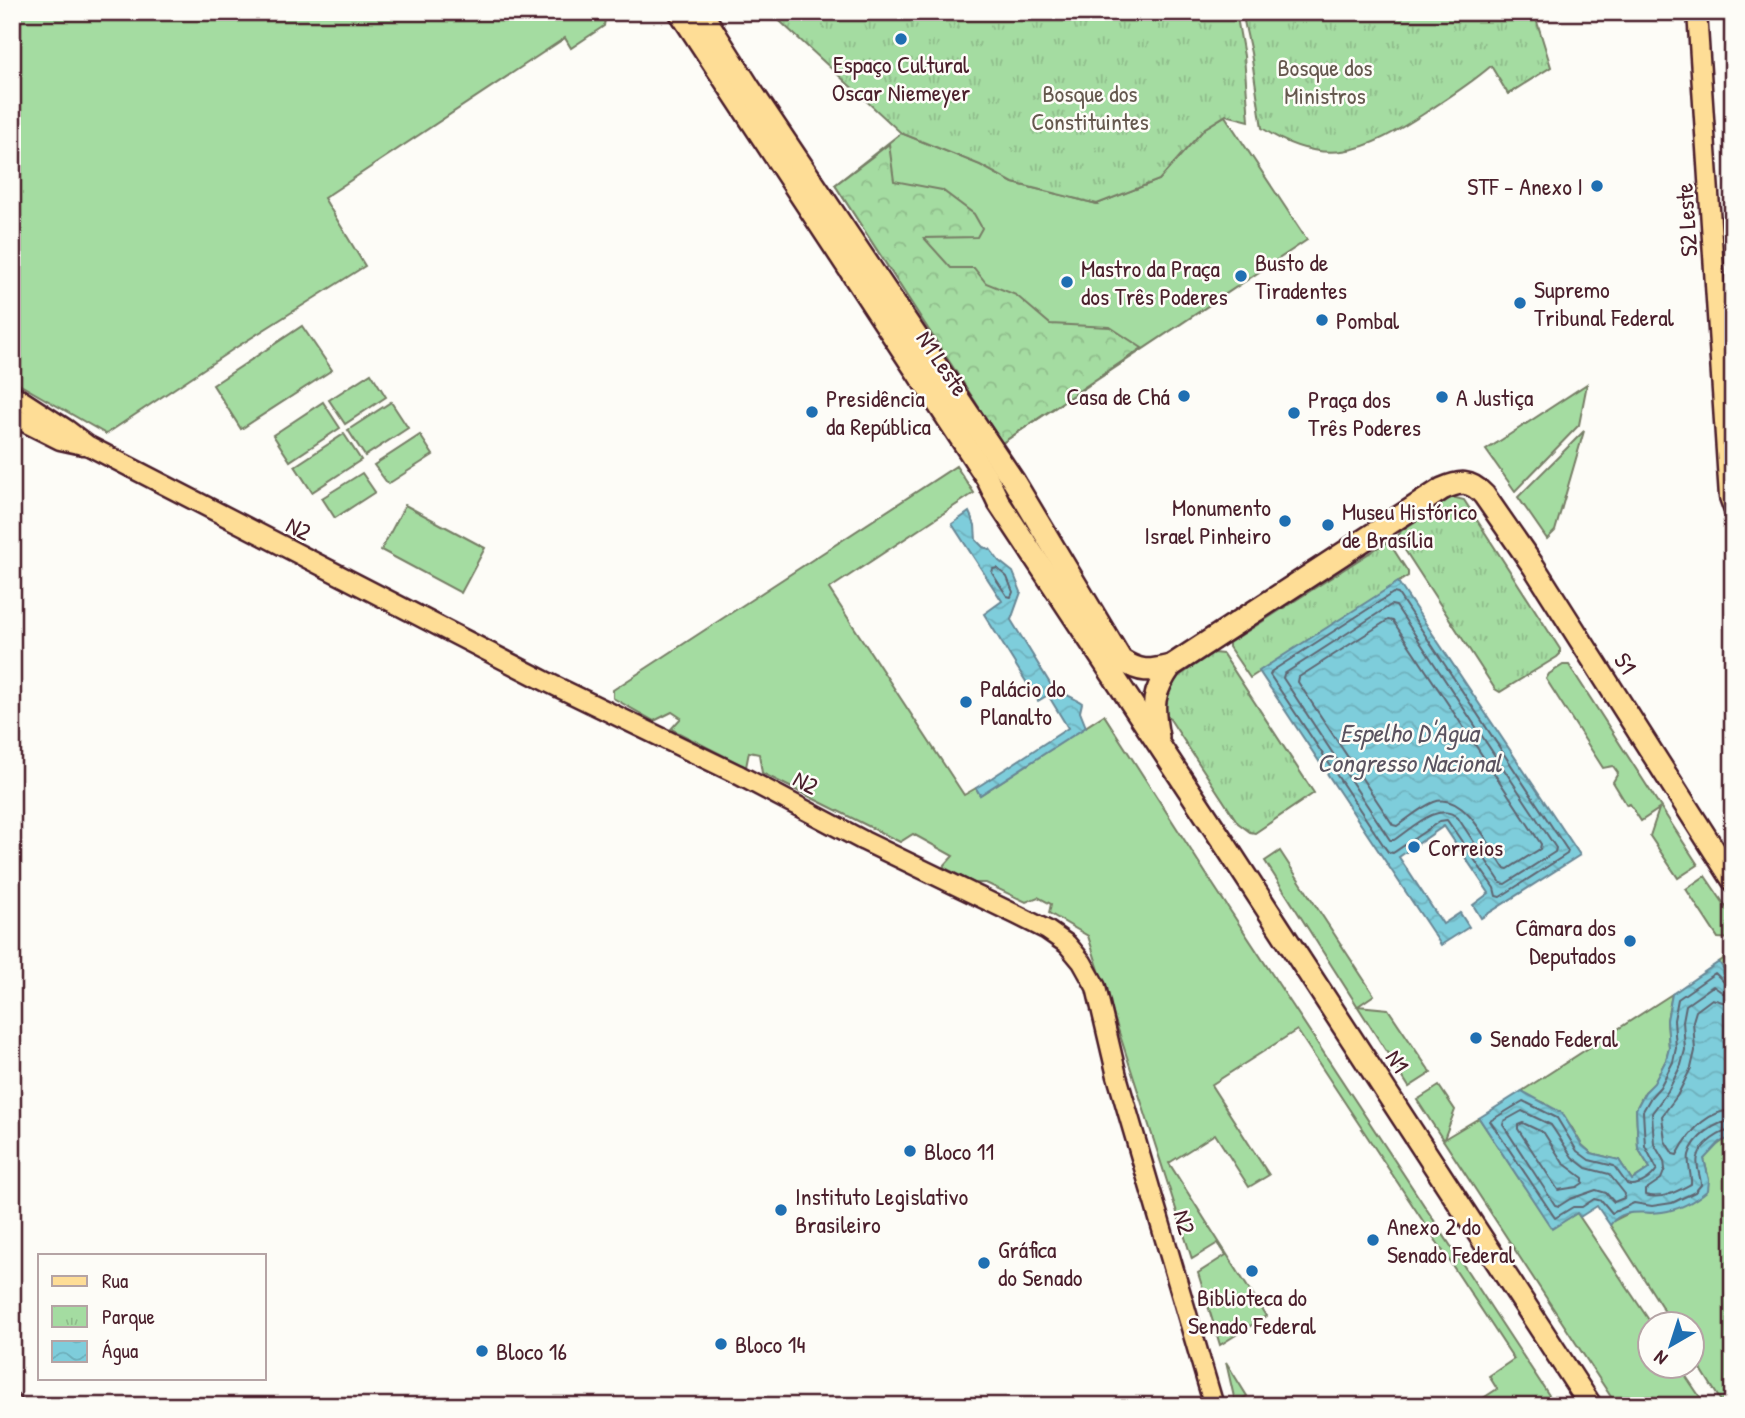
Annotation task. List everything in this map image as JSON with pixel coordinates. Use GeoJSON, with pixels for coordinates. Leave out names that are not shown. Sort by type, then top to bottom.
{"type":"FeatureCollection","features":[{"type":"Feature","properties":{"kind":"highway","name":"N1 Leste"},"geometry":{"type":"LineString","coordinates":[[680,12],[988,478],[999,503],[1159,746]]}},
{"type":"Feature","properties":{"kind":"highway","name":"N1 Leste"},"geometry":{"type":"LineString","coordinates":[[701,12],[755,98],[1013,480],[1121,660],[1134,669],[1148,671],[1171,666]]}},
{"type":"Feature","properties":{"kind":"highway","name":"S1"},"geometry":{"type":"LineString","coordinates":[[1171,666],[1442,489],[1456,483],[1475,485],[1485,495],[1534,567],[1733,880]]}},
{"type":"Feature","properties":{"kind":"highway"},"geometry":{"type":"LineString","coordinates":[[1159,746],[1153,708],[1154,697],[1171,666]]}},
{"type":"Feature","properties":{"kind":"highway","name":"N1"},"geometry":{"type":"LineString","coordinates":[[1159,746],[1591,1406]]}},
{"type":"Feature","properties":{"kind":"main road","name":"S2 Leste"},"geometry":{"type":"LineString","coordinates":[[1698,12],[1729,497],[1733,508]]}},
{"type":"Feature","properties":{"kind":"main road","name":"N2"},"geometry":{"type":"LineString","coordinates":[[12,394],[87,445],[549,683],[1048,930],[1067,944],[1082,962],[1096,987],[1118,1076],[1214,1406]]}},
{"type":"Feature","properties":{"kind":"main road","name":"N2"},"geometry":{"type":"LineString","coordinates":[[12,416],[60,440],[87,445]]}},
{"type":"Feature","properties":{"kind":"street"},"geometry":{"type":"LineString","coordinates":[[12,1401],[18,1406]]}},
{"type":"Feature","properties":{"kind":"green space"},"geometry":{"type":"Polygon","coordinates":[[[12,12],[606,12],[604,26],[571,48],[565,38],[324,198],[365,266],[106,434],[12,380],[12,12]]]}},
{"type":"Feature","properties":{"kind":"green space","name":"Bosque dos Constituintes"},"geometry":{"type":"Polygon","coordinates":[[[770,12],[1236,12],[1244,56],[1249,121],[1226,115],[1205,128],[1159,180],[1097,204],[1013,183],[980,165],[901,133],[770,12]]]}},
{"type":"Feature","properties":{"kind":"green space","name":"Bosque dos Ministros"},"geometry":{"type":"Polygon","coordinates":[[[1242,12],[1534,12],[1551,67],[1508,94],[1491,66],[1404,126],[1365,146],[1326,152],[1306,149],[1262,128],[1242,12]]]}},
{"type":"Feature","properties":{"kind":"green space"},"geometry":{"type":"Polygon","coordinates":[[[1725,12],[1733,12],[1732,140],[1725,12]]]}},
{"type":"Feature","properties":{"kind":"green space"},"geometry":{"type":"Polygon","coordinates":[[[1225,116],[1307,240],[1002,443],[835,185],[901,133],[981,165],[1013,183],[1097,204],[1159,180],[1205,128],[1225,116]]]}},
{"type":"Feature","properties":{"kind":"green space"},"geometry":{"type":"Polygon","coordinates":[[[889,144],[894,181],[942,190],[974,214],[982,228],[977,237],[924,238],[951,268],[974,268],[986,283],[1016,295],[1050,324],[1110,327],[1142,348],[1002,443],[835,185],[889,144]]]}},
{"type":"Feature","properties":{"kind":"green space"},"geometry":{"type":"Polygon","coordinates":[[[302,326],[332,370],[241,429],[213,385],[302,326]]]}},
{"type":"Feature","properties":{"kind":"green space"},"geometry":{"type":"Polygon","coordinates":[[[371,373],[386,397],[345,424],[329,400],[371,373]]]}},
{"type":"Feature","properties":{"kind":"green space"},"geometry":{"type":"Polygon","coordinates":[[[1587,384],[1579,425],[1515,491],[1486,450],[1587,384]]]}},
{"type":"Feature","properties":{"kind":"green space"},"geometry":{"type":"Polygon","coordinates":[[[323,402],[340,428],[290,461],[273,435],[323,402]]]}},
{"type":"Feature","properties":{"kind":"green space"},"geometry":{"type":"Polygon","coordinates":[[[391,402],[408,428],[365,456],[348,430],[391,402]]]}},
{"type":"Feature","properties":{"kind":"green space"},"geometry":{"type":"Polygon","coordinates":[[[1584,431],[1555,531],[1547,539],[1518,497],[1584,431]]]}},
{"type":"Feature","properties":{"kind":"green space"},"geometry":{"type":"Polygon","coordinates":[[[344,434],[361,460],[312,492],[295,466],[344,434]]]}},
{"type":"Feature","properties":{"kind":"green space"},"geometry":{"type":"Polygon","coordinates":[[[420,435],[433,455],[388,484],[374,465],[420,435]]]}},
{"type":"Feature","properties":{"kind":"green space"},"geometry":{"type":"Polygon","coordinates":[[[956,466],[974,493],[829,589],[964,795],[976,788],[980,795],[1104,715],[1556,1406],[1475,1406],[1474,1404],[1497,1389],[1489,1376],[1514,1359],[1297,1030],[1211,1085],[1269,1175],[1249,1187],[1215,1134],[1169,1163],[1266,1316],[1220,1345],[1198,1273],[1226,1255],[1218,1243],[1192,1259],[1088,936],[1049,913],[1051,904],[1038,897],[1026,902],[986,883],[974,883],[943,867],[953,856],[913,834],[900,842],[762,773],[759,754],[749,752],[746,767],[671,729],[681,718],[672,712],[654,721],[613,698],[613,690],[956,466]]]}},
{"type":"Feature","properties":{"kind":"green space"},"geometry":{"type":"Polygon","coordinates":[[[362,473],[375,492],[335,518],[322,498],[362,473]]]}},
{"type":"Feature","properties":{"kind":"green space"},"geometry":{"type":"Polygon","coordinates":[[[1452,497],[1464,500],[1560,649],[1557,657],[1500,692],[1495,689],[1397,538],[1401,531],[1452,497]]]}},
{"type":"Feature","properties":{"kind":"green space"},"geometry":{"type":"Polygon","coordinates":[[[405,505],[485,548],[461,593],[381,550],[405,505]]]}},
{"type":"Feature","properties":{"kind":"green space"},"geometry":{"type":"Polygon","coordinates":[[[1385,543],[1390,544],[1408,576],[1250,678],[1229,643],[1385,543]]]}},
{"type":"Feature","properties":{"kind":"green space"},"geometry":{"type":"Polygon","coordinates":[[[1213,653],[1223,654],[1314,793],[1255,833],[1238,823],[1160,704],[1169,683],[1213,653]]]}},
{"type":"Feature","properties":{"kind":"green space"},"geometry":{"type":"Polygon","coordinates":[[[1563,665],[1569,665],[1698,865],[1678,878],[1650,836],[1659,809],[1641,821],[1630,804],[1627,805],[1613,782],[1618,773],[1613,766],[1603,768],[1546,679],[1563,665]]]}},
{"type":"Feature","properties":{"kind":"green space"},"geometry":{"type":"Polygon","coordinates":[[[1280,851],[1374,995],[1358,1006],[1388,1009],[1431,1073],[1409,1087],[1265,861],[1280,851]]]}},
{"type":"Feature","properties":{"kind":"green space"},"geometry":{"type":"Polygon","coordinates":[[[1705,876],[1733,917],[1733,939],[1718,938],[1686,889],[1705,876]]]}},
{"type":"Feature","properties":{"kind":"green space"},"geometry":{"type":"Polygon","coordinates":[[[1733,952],[1733,983],[1719,962],[1733,952]]]}},
{"type":"Feature","properties":{"kind":"green space"},"geometry":{"type":"Polygon","coordinates":[[[1672,994],[1667,1020],[1669,1048],[1666,1060],[1654,1084],[1645,1092],[1636,1109],[1638,1148],[1650,1168],[1632,1180],[1619,1160],[1591,1153],[1582,1145],[1572,1128],[1545,1103],[1522,1091],[1672,994]]]}},
{"type":"Feature","properties":{"kind":"green space"},"geometry":{"type":"Polygon","coordinates":[[[1439,1086],[1455,1110],[1444,1139],[1479,1118],[1552,1228],[1577,1213],[1642,1310],[1636,1310],[1636,1380],[1688,1380],[1706,1406],[1617,1406],[1417,1100],[1439,1086]]]}},
{"type":"Feature","properties":{"kind":"green space"},"geometry":{"type":"Polygon","coordinates":[[[1730,1136],[1733,1137],[1733,1406],[1724,1406],[1706,1377],[1706,1310],[1664,1310],[1610,1225],[1635,1210],[1651,1213],[1709,1180],[1704,1159],[1710,1150],[1730,1136]]]}},
{"type":"Feature","properties":{"kind":"green space"},"geometry":{"type":"Polygon","coordinates":[[[1226,1362],[1247,1396],[1237,1402],[1239,1406],[1236,1406],[1226,1362]]]}},
{"type":"Feature","properties":{"kind":"water"},"geometry":{"type":"Polygon","coordinates":[[[969,512],[975,525],[976,540],[983,547],[990,549],[999,561],[1013,572],[1021,592],[1011,620],[1051,685],[1082,703],[1080,712],[1086,727],[980,795],[976,788],[1068,728],[1048,695],[1038,701],[984,614],[1002,601],[952,524],[969,512]]]}},
{"type":"Feature","properties":{"kind":"water","name":"Espelho D'Agua Congresso Nacional"},"geometry":{"type":"Polygon","coordinates":[[[1398,582],[1580,855],[1481,918],[1473,905],[1489,893],[1444,826],[1399,857],[1443,924],[1460,913],[1469,927],[1441,945],[1259,671],[1398,582]]]}},
{"type":"Feature","properties":{"kind":"water"},"geometry":{"type":"Polygon","coordinates":[[[1719,962],[1733,983],[1733,1137],[1720,1142],[1704,1159],[1709,1180],[1708,1190],[1674,1209],[1655,1213],[1628,1213],[1615,1219],[1610,1225],[1597,1206],[1580,1217],[1577,1213],[1552,1229],[1479,1118],[1522,1091],[1562,1113],[1582,1145],[1591,1153],[1619,1160],[1632,1180],[1650,1168],[1638,1148],[1636,1109],[1666,1060],[1669,1048],[1667,1020],[1672,994],[1719,962]]]}},
{"type":"Feature","properties":{"kind":"place","name":"Espaço Cultural Oscar Niemeyer"},"geometry":{"type":"Point","coordinates":[901,39]}},
{"type":"Feature","properties":{"kind":"place","name":"STF - Anexo I"},"geometry":{"type":"Point","coordinates":[1597,186]}},
{"type":"Feature","properties":{"kind":"place","name":"Busto de Tiradentes"},"geometry":{"type":"Point","coordinates":[1241,276]}},
{"type":"Feature","properties":{"kind":"place","name":"Mastro da Praça dos Três Poderes"},"geometry":{"type":"Point","coordinates":[1067,282]}},
{"type":"Feature","properties":{"kind":"place","name":"Supremo Tribunal Federal"},"geometry":{"type":"Point","coordinates":[1520,303]}},
{"type":"Feature","properties":{"kind":"place","name":"Pombal"},"geometry":{"type":"Point","coordinates":[1322,320]}},
{"type":"Feature","properties":{"kind":"place","name":"Casa de Chá"},"geometry":{"type":"Point","coordinates":[1184,396]}},
{"type":"Feature","properties":{"kind":"place","name":"A Justiça"},"geometry":{"type":"Point","coordinates":[1442,397]}},
{"type":"Feature","properties":{"kind":"place","name":"Presidência da República"},"geometry":{"type":"Point","coordinates":[812,412]}},
{"type":"Feature","properties":{"kind":"place","name":"Praça dos Três Poderes"},"geometry":{"type":"Point","coordinates":[1294,413]}},
{"type":"Feature","properties":{"kind":"place","name":"Monumento Israel Pinheiro"},"geometry":{"type":"Point","coordinates":[1285,521]}},
{"type":"Feature","properties":{"kind":"place","name":"Museu Histórico de Brasília"},"geometry":{"type":"Point","coordinates":[1328,525]}},
{"type":"Feature","properties":{"kind":"place","name":"Palácio do Planalto"},"geometry":{"type":"Point","coordinates":[966,702]}},
{"type":"Feature","properties":{"kind":"place","name":"Correios"},"geometry":{"type":"Point","coordinates":[1414,847]}},
{"type":"Feature","properties":{"kind":"place","name":"Câmara dos Deputados"},"geometry":{"type":"Point","coordinates":[1630,941]}},
{"type":"Feature","properties":{"kind":"place","name":"Senado Federal"},"geometry":{"type":"Point","coordinates":[1476,1038]}},
{"type":"Feature","properties":{"kind":"place","name":"Bloco 11"},"geometry":{"type":"Point","coordinates":[910,1151]}},
{"type":"Feature","properties":{"kind":"place","name":"Instituto Legislativo Brasileiro"},"geometry":{"type":"Point","coordinates":[781,1210]}},
{"type":"Feature","properties":{"kind":"place","name":"Anexo 2 do Senado Federal"},"geometry":{"type":"Point","coordinates":[1373,1240]}},
{"type":"Feature","properties":{"kind":"place","name":"Gráfica do Senado"},"geometry":{"type":"Point","coordinates":[984,1263]}},
{"type":"Feature","properties":{"kind":"place","name":"Biblioteca do Senado Federal"},"geometry":{"type":"Point","coordinates":[1252,1271]}},
{"type":"Feature","properties":{"kind":"place","name":"Bloco 14"},"geometry":{"type":"Point","coordinates":[721,1344]}},
{"type":"Feature","properties":{"kind":"place","name":"Bloco 16"},"geometry":{"type":"Point","coordinates":[482,1351]}}]}
